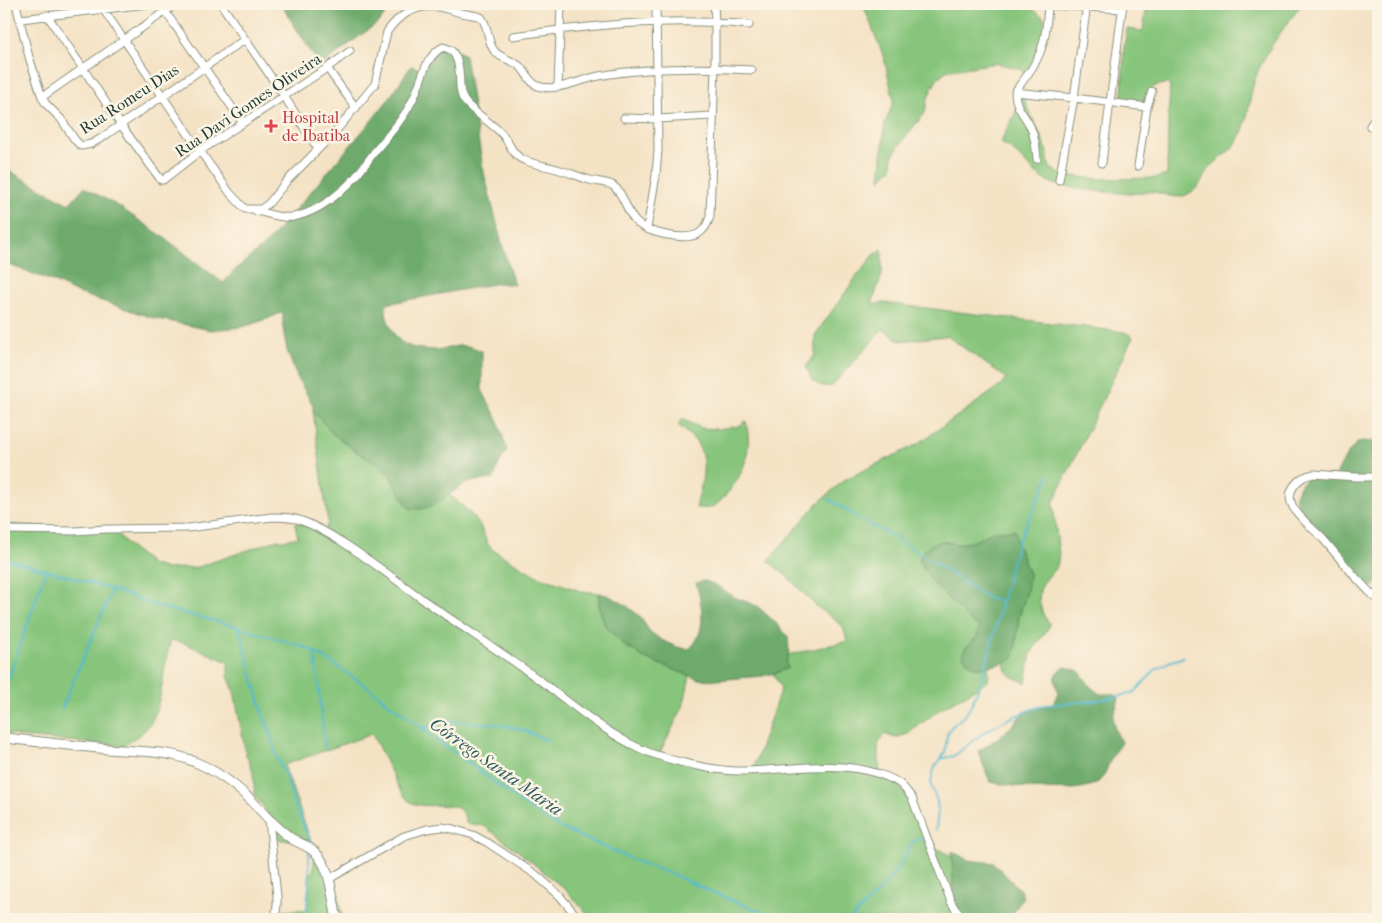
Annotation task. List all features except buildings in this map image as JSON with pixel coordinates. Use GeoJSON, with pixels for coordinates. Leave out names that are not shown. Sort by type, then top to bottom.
{"type":"FeatureCollection","features":[{"type":"Feature","properties":{"kind":"street"},"geometry":{"type":"LineString","coordinates":[[16,4],[29,57],[42,97],[176,4]]}},
{"type":"Feature","properties":{"kind":"street"},"geometry":{"type":"LineString","coordinates":[[21,19],[147,4]]}},
{"type":"Feature","properties":{"kind":"street"},"geometry":{"type":"LineString","coordinates":[[160,4],[243,123]]}},
{"type":"Feature","properties":{"kind":"street"},"geometry":{"type":"LineString","coordinates":[[221,4],[318,149]]}},
{"type":"Feature","properties":{"kind":"street"},"geometry":{"type":"LineString","coordinates":[[558,87],[561,4]]}},
{"type":"Feature","properties":{"kind":"street"},"geometry":{"type":"LineString","coordinates":[[647,229],[658,159],[656,4]]}},
{"type":"Feature","properties":{"kind":"street"},"geometry":{"type":"LineString","coordinates":[[103,9],[200,151],[230,193],[245,209],[286,218],[295,217],[307,213],[340,193],[360,171],[402,116],[413,100],[428,61],[443,47],[451,50],[459,67],[461,98],[501,133],[517,156],[527,162],[556,168],[613,186],[620,194],[632,218],[640,226],[668,235],[688,236],[700,233],[706,228],[710,216],[714,4]]}},
{"type":"Feature","properties":{"kind":"street"},"geometry":{"type":"LineString","coordinates":[[1037,158],[1033,133],[1018,108],[1015,92],[1041,52],[1046,33],[1048,4],[1122,6],[1102,164]]}},
{"type":"Feature","properties":{"kind":"street"},"geometry":{"type":"LineString","coordinates":[[1059,180],[1074,98],[1087,5]]}},
{"type":"Feature","properties":{"kind":"street"},"geometry":{"type":"LineString","coordinates":[[245,209],[261,210],[269,204],[286,182],[356,108],[375,84],[387,32],[391,25],[399,17],[416,9],[437,7],[477,16],[484,22],[492,48],[496,54],[520,66],[529,80],[541,87],[558,87],[597,77],[657,69],[714,68],[752,70]]}},
{"type":"Feature","properties":{"kind":"street"},"geometry":{"type":"LineString","coordinates":[[47,15],[122,125]]}},
{"type":"Feature","properties":{"kind":"street"},"geometry":{"type":"LineString","coordinates":[[513,36],[561,29],[656,22],[715,22],[749,25]]}},
{"type":"Feature","properties":{"kind":"street","name":"Rua Romeu Dias"},"geometry":{"type":"LineString","coordinates":[[42,97],[81,146],[91,144],[122,125],[244,40]]}},
{"type":"Feature","properties":{"kind":"street","name":"Rua Davi Gomes Oliveira"},"geometry":{"type":"LineString","coordinates":[[122,125],[161,180],[163,180],[200,151],[350,52]]}},
{"type":"Feature","properties":{"kind":"street"},"geometry":{"type":"LineString","coordinates":[[327,68],[356,108]]}},
{"type":"Feature","properties":{"kind":"street"},"geometry":{"type":"LineString","coordinates":[[1138,166],[1147,107],[1152,91]]}},
{"type":"Feature","properties":{"kind":"street"},"geometry":{"type":"LineString","coordinates":[[1015,92],[1147,107]]}},
{"type":"Feature","properties":{"kind":"street"},"geometry":{"type":"LineString","coordinates":[[1370,126],[1378,114]]}},
{"type":"Feature","properties":{"kind":"street"},"geometry":{"type":"LineString","coordinates":[[624,118],[658,119],[712,116]]}},
{"type":"Feature","properties":{"kind":"street"},"geometry":{"type":"LineString","coordinates":[[1378,476],[1306,475],[1300,478],[1294,485],[1290,500],[1297,512],[1324,540],[1359,582],[1378,600]]}},
{"type":"Feature","properties":{"kind":"street"},"geometry":{"type":"LineString","coordinates":[[4,530],[74,531],[188,528],[272,517],[300,520],[317,527],[351,548],[594,721],[642,749],[687,763],[734,771],[834,766],[871,772],[896,781],[912,798],[951,902],[964,919]]}},
{"type":"Feature","properties":{"kind":"street"},"geometry":{"type":"LineString","coordinates":[[4,738],[149,752],[188,759],[214,772],[249,799],[269,820],[293,839],[312,850],[322,861],[329,879],[337,919]]}},
{"type":"Feature","properties":{"kind":"street"},"geometry":{"type":"LineString","coordinates":[[269,820],[277,896],[275,919]]}},
{"type":"Feature","properties":{"kind":"street"},"geometry":{"type":"LineString","coordinates":[[329,879],[404,836],[427,829],[442,827],[473,834],[535,874],[559,895],[579,919]]}},
{"type":"Feature","properties":{"kind":"green space"},"geometry":{"type":"Polygon","coordinates":[[[285,4],[400,4],[388,10],[380,21],[320,66],[282,6],[285,4]]]}},
{"type":"Feature","properties":{"kind":"green space"},"geometry":{"type":"Polygon","coordinates":[[[863,4],[1027,4],[1043,17],[1048,27],[1029,76],[1020,69],[996,63],[946,71],[939,77],[932,88],[925,113],[893,155],[892,168],[880,180],[885,123],[894,101],[884,58],[863,4]]]}},
{"type":"Feature","properties":{"kind":"green space"},"geometry":{"type":"Polygon","coordinates":[[[1147,4],[1302,4],[1262,62],[1255,79],[1246,121],[1237,142],[1231,150],[1211,167],[1200,184],[1189,194],[1176,197],[1150,192],[1094,191],[1066,187],[1047,181],[1001,143],[1023,93],[1025,102],[1045,145],[1050,168],[1062,175],[1099,179],[1156,178],[1167,175],[1170,87],[1167,83],[1153,87],[1146,100],[1122,100],[1124,47],[1127,29],[1143,31],[1147,4]]]}},
{"type":"Feature","properties":{"kind":"green space"},"geometry":{"type":"Polygon","coordinates":[[[446,44],[465,55],[483,169],[514,285],[499,283],[386,304],[386,310],[389,324],[396,337],[401,342],[414,348],[429,350],[465,346],[482,351],[482,390],[497,418],[507,450],[497,468],[494,479],[470,482],[428,507],[421,509],[409,508],[389,474],[333,434],[313,411],[313,405],[298,379],[287,351],[283,328],[283,312],[243,327],[211,330],[153,318],[75,292],[55,282],[4,263],[4,168],[69,204],[84,187],[118,206],[165,238],[223,283],[235,270],[267,243],[367,126],[388,100],[411,66],[422,69],[433,55],[446,44]]]}},
{"type":"Feature","properties":{"kind":"green space"},"geometry":{"type":"Polygon","coordinates":[[[882,249],[882,274],[872,304],[884,303],[1125,332],[1133,337],[1053,503],[1059,555],[1057,566],[1040,590],[1039,601],[1043,614],[1050,625],[1031,653],[1026,683],[1010,674],[1004,663],[1006,663],[1016,646],[1019,617],[1029,574],[1017,544],[1014,530],[972,542],[956,544],[941,541],[923,551],[919,561],[924,570],[980,626],[977,637],[965,648],[973,667],[988,667],[988,681],[940,709],[908,734],[895,738],[884,734],[878,745],[880,775],[895,783],[907,794],[927,844],[952,856],[954,906],[966,919],[592,919],[567,891],[518,851],[484,826],[466,823],[463,814],[458,808],[443,805],[425,806],[408,800],[401,792],[372,734],[284,765],[312,844],[299,840],[278,840],[276,825],[255,798],[253,771],[246,755],[234,691],[228,676],[228,662],[184,643],[171,640],[160,697],[153,719],[145,730],[123,746],[22,737],[4,733],[4,524],[117,533],[151,564],[167,569],[198,567],[277,540],[298,537],[295,525],[298,521],[324,531],[328,523],[313,411],[333,434],[389,474],[409,508],[430,506],[449,494],[480,525],[487,543],[493,550],[537,576],[581,591],[599,593],[599,605],[605,626],[626,647],[642,657],[690,676],[683,707],[660,752],[706,764],[753,770],[781,688],[773,674],[781,671],[788,655],[848,641],[843,628],[832,617],[817,607],[786,575],[768,561],[816,505],[844,480],[916,445],[1000,386],[1006,378],[947,336],[899,341],[883,329],[832,386],[822,386],[815,382],[806,367],[815,355],[815,335],[857,276],[874,255],[882,249]]]}},
{"type":"Feature","properties":{"kind":"green space"},"geometry":{"type":"Polygon","coordinates":[[[682,419],[701,428],[716,429],[739,426],[746,421],[748,449],[740,475],[727,494],[711,507],[696,508],[703,476],[703,460],[696,442],[678,425],[682,419]]]}},
{"type":"Feature","properties":{"kind":"green space"},"geometry":{"type":"Polygon","coordinates":[[[1361,441],[1378,442],[1378,582],[1372,588],[1318,532],[1296,501],[1298,488],[1307,477],[1336,476],[1350,451],[1361,441]]]}},
{"type":"Feature","properties":{"kind":"green space"},"geometry":{"type":"Polygon","coordinates":[[[1015,530],[1017,544],[1029,574],[1027,591],[1019,617],[1014,658],[994,665],[973,667],[963,656],[965,648],[977,637],[979,626],[973,624],[931,581],[919,561],[923,551],[941,541],[956,544],[972,542],[994,531],[1015,530]]]}},
{"type":"Feature","properties":{"kind":"green space"},"geometry":{"type":"Polygon","coordinates":[[[705,581],[716,585],[732,596],[757,606],[776,623],[788,637],[789,651],[786,663],[788,668],[763,676],[716,680],[698,679],[642,657],[626,647],[605,626],[600,610],[599,593],[615,599],[630,609],[661,640],[689,649],[699,635],[702,618],[696,583],[705,581]]]}},
{"type":"Feature","properties":{"kind":"green space"},"geometry":{"type":"Polygon","coordinates":[[[1066,667],[1079,671],[1091,687],[1100,694],[1113,694],[1119,697],[1113,721],[1121,742],[1106,772],[1098,782],[1076,789],[1029,788],[990,782],[978,751],[1004,733],[1024,713],[1051,704],[1058,691],[1056,674],[1066,667]]]}},
{"type":"Feature","properties":{"kind":"green space"},"geometry":{"type":"Polygon","coordinates":[[[952,851],[968,860],[994,863],[1021,891],[1023,898],[1009,919],[966,919],[954,906],[952,851]]]}},
{"type":"Feature","properties":{"kind":"green space"},"geometry":{"type":"Polygon","coordinates":[[[319,856],[336,884],[343,919],[283,919],[283,911],[307,909],[310,873],[313,871],[314,859],[319,856]]]}},
{"type":"Feature","properties":{"kind":"waterway"},"geometry":{"type":"LineString","coordinates":[[936,830],[938,811],[937,801],[931,786],[932,776],[935,767],[945,753],[947,734],[952,726],[966,714],[983,677],[1019,540],[1049,476]]}},
{"type":"Feature","properties":{"kind":"waterway"},"geometry":{"type":"LineString","coordinates":[[829,499],[868,524],[895,537],[988,598],[1002,602]]}},
{"type":"Feature","properties":{"kind":"waterway","name":"Córrego Santa Maria"},"geometry":{"type":"LineString","coordinates":[[4,558],[131,596],[149,604],[234,626],[304,647],[325,658],[379,695],[433,738],[526,806],[561,828],[638,862],[779,919]]}},
{"type":"Feature","properties":{"kind":"waterway"},"geometry":{"type":"LineString","coordinates":[[4,690],[46,570]]}},
{"type":"Feature","properties":{"kind":"waterway"},"geometry":{"type":"LineString","coordinates":[[62,708],[112,590]]}},
{"type":"Feature","properties":{"kind":"waterway"},"geometry":{"type":"LineString","coordinates":[[239,629],[276,756],[286,776],[294,803],[309,839],[309,845]]}},
{"type":"Feature","properties":{"kind":"waterway"},"geometry":{"type":"LineString","coordinates":[[315,653],[325,748]]}},
{"type":"Feature","properties":{"kind":"waterway"},"geometry":{"type":"LineString","coordinates":[[940,759],[954,756],[983,733],[1027,711],[1046,705],[1093,701],[1135,692],[1155,670],[1169,662],[1184,657]]}},
{"type":"Feature","properties":{"kind":"waterway"},"geometry":{"type":"LineString","coordinates":[[422,729],[441,722],[456,721],[496,724],[520,729],[547,740]]}},
{"type":"Feature","properties":{"kind":"waterway"},"geometry":{"type":"LineString","coordinates":[[851,919],[891,877],[904,859],[912,842],[925,838]]}},
{"type":"Feature","properties":{"kind":"waterway"},"geometry":{"type":"LineString","coordinates":[[306,919],[309,852]]}},
{"type":"Feature","properties":{"kind":"place","name":"Hospital de Ibatiba"},"geometry":{"type":"Point","coordinates":[271,126]}}]}
